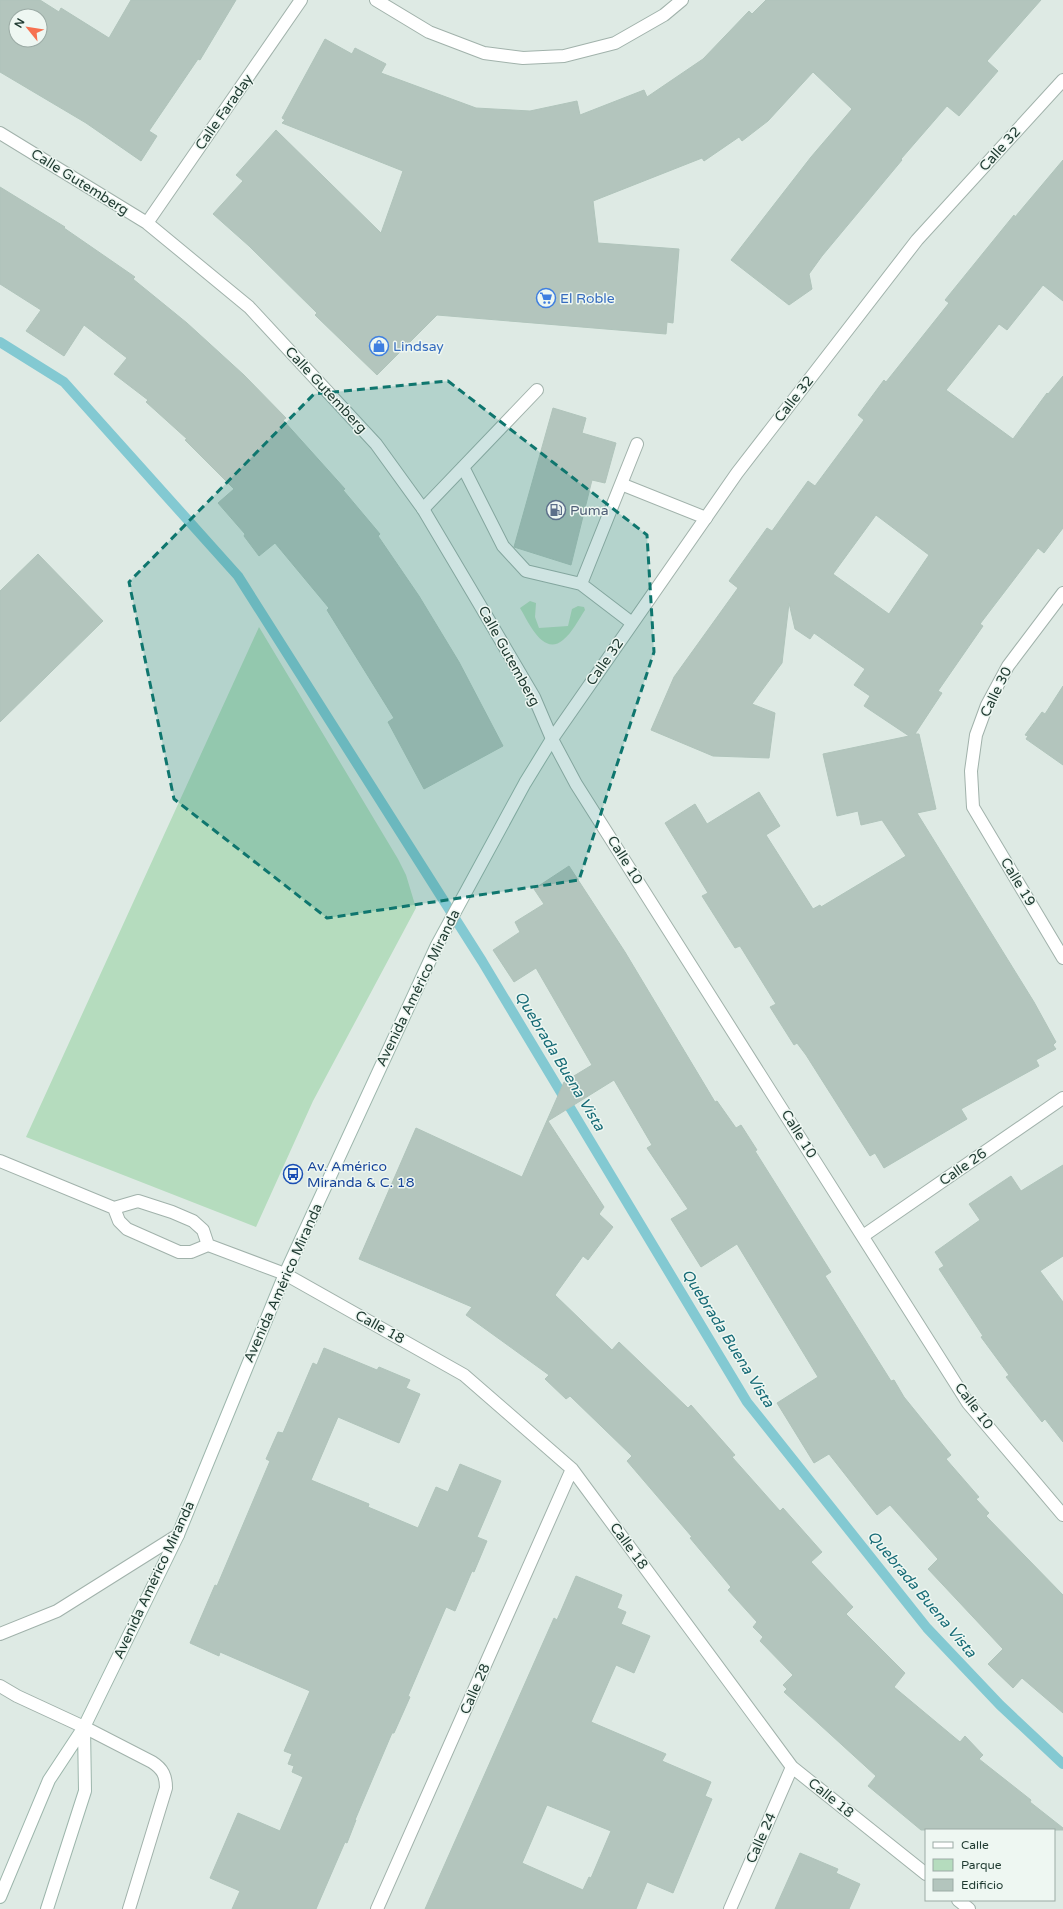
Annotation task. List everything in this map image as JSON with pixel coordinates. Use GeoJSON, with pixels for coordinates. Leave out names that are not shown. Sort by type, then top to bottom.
{"type":"FeatureCollection","features":[{"type":"Feature","properties":{"kind":"street","name":"Calle Faraday"},"geometry":{"type":"LineString","coordinates":[[147,223],[301,0]]}},
{"type":"Feature","properties":{"kind":"street"},"geometry":{"type":"LineString","coordinates":[[376,0],[429,32],[484,53],[523,58],[564,56],[615,43],[664,15],[682,0]]}},
{"type":"Feature","properties":{"kind":"street","name":"Calle 32"},"geometry":{"type":"LineString","coordinates":[[552,740],[736,473],[917,240],[1063,80]]}},
{"type":"Feature","properties":{"kind":"street","name":"Calle Gutemberg"},"geometry":{"type":"LineString","coordinates":[[0,133],[147,223],[249,307],[376,444],[423,509],[534,697],[552,740]]}},
{"type":"Feature","properties":{"kind":"street"},"geometry":{"type":"LineString","coordinates":[[423,509],[537,390]]}},
{"type":"Feature","properties":{"kind":"street"},"geometry":{"type":"LineString","coordinates":[[581,584],[638,444]]}},
{"type":"Feature","properties":{"kind":"street"},"geometry":{"type":"LineString","coordinates":[[463,467],[503,546],[526,571],[581,584],[632,623]]}},
{"type":"Feature","properties":{"kind":"street"},"geometry":{"type":"LineString","coordinates":[[621,484],[706,518]]}},
{"type":"Feature","properties":{"kind":"street","name":"Calle 30"},"geometry":{"type":"LineString","coordinates":[[973,807],[971,771],[976,735],[987,705],[1008,666],[1063,593]]}},
{"type":"Feature","properties":{"kind":"street","name":"Avenida Américo Miranda"},"geometry":{"type":"LineString","coordinates":[[0,1897],[49,1780],[84,1727],[178,1535],[284,1274],[437,945],[525,783],[552,740]]}},
{"type":"Feature","properties":{"kind":"street","name":"Calle 10"},"geometry":{"type":"LineString","coordinates":[[552,740],[576,784],[864,1236],[968,1403],[1063,1515]]}},
{"type":"Feature","properties":{"kind":"street","name":"Calle 19"},"geometry":{"type":"LineString","coordinates":[[973,807],[1063,958]]}},
{"type":"Feature","properties":{"kind":"street","name":"Calle 26"},"geometry":{"type":"LineString","coordinates":[[864,1236],[1063,1098]]}},
{"type":"Feature","properties":{"kind":"street"},"geometry":{"type":"LineString","coordinates":[[0,1161],[114,1208],[138,1201],[193,1220],[203,1230],[208,1245],[191,1252],[179,1252],[127,1229],[119,1221],[114,1208]]}},
{"type":"Feature","properties":{"kind":"street","name":"Calle 18"},"geometry":{"type":"LineString","coordinates":[[208,1245],[284,1274],[464,1374],[572,1469],[792,1767],[925,1873]]}},
{"type":"Feature","properties":{"kind":"street","name":"Calle 28"},"geometry":{"type":"LineString","coordinates":[[377,1909],[572,1469]]}},
{"type":"Feature","properties":{"kind":"street"},"geometry":{"type":"LineString","coordinates":[[0,1634],[57,1611],[178,1535]]}},
{"type":"Feature","properties":{"kind":"street"},"geometry":{"type":"LineString","coordinates":[[0,1686],[17,1696],[84,1727],[152,1762],[160,1768],[166,1778],[166,1788],[129,1909]]}},
{"type":"Feature","properties":{"kind":"street","name":"Avenida Américo Miranda"},"geometry":{"type":"LineString","coordinates":[[47,1909],[85,1791],[84,1727]]}},
{"type":"Feature","properties":{"kind":"street","name":"Calle 24"},"geometry":{"type":"LineString","coordinates":[[730,1909],[792,1767]]}},
{"type":"Feature","properties":{"kind":"street"},"geometry":{"type":"LineString","coordinates":[[959,1901],[969,1909]]}},
{"type":"Feature","properties":{"kind":"highlighted area"},"geometry":{"type":"Polygon","coordinates":[[[448,381],[647,535],[654,652],[579,880],[327,918],[174,799],[129,582],[314,394],[448,381]]]}},
{"type":"Feature","properties":{"kind":"green space"},"geometry":{"type":"Polygon","coordinates":[[[530,601],[536,603],[535,617],[539,628],[568,626],[572,609],[578,606],[584,607],[585,610],[572,630],[563,640],[556,644],[549,644],[537,635],[520,608],[530,601]]]}},
{"type":"Feature","properties":{"kind":"green space"},"geometry":{"type":"Polygon","coordinates":[[[259,627],[398,859],[406,875],[416,908],[313,1101],[256,1227],[26,1137],[259,627]]]}},
{"type":"Feature","properties":{"kind":"building"},"geometry":{"type":"Polygon","coordinates":[[[0,0],[40,0],[59,12],[61,8],[109,38],[131,0],[236,0],[200,60],[198,59],[149,131],[157,136],[141,161],[86,123],[0,72],[0,0]]]}},
{"type":"Feature","properties":{"kind":"building"},"geometry":{"type":"Polygon","coordinates":[[[766,0],[1041,0],[987,61],[998,71],[959,116],[947,106],[901,159],[902,160],[822,256],[809,274],[812,289],[789,305],[731,260],[811,157],[852,109],[813,72],[768,121],[742,141],[739,137],[704,161],[702,158],[593,201],[598,243],[679,249],[673,323],[667,322],[666,334],[437,315],[377,375],[315,315],[317,313],[249,246],[213,214],[243,181],[236,175],[276,130],[381,233],[403,171],[282,123],[285,120],[282,118],[325,39],[352,54],[355,48],[386,64],[381,73],[476,108],[530,111],[577,101],[580,115],[644,90],[647,97],[703,59],[749,11],[752,14],[766,0]]]}},
{"type":"Feature","properties":{"kind":"building"},"geometry":{"type":"Polygon","coordinates":[[[1063,160],[1063,301],[1043,285],[1007,330],[999,324],[946,390],[1013,439],[1047,393],[1048,394],[1063,376],[1063,528],[1044,553],[1038,548],[980,624],[983,626],[938,691],[942,693],[915,734],[919,734],[936,809],[917,813],[1034,1002],[1056,1042],[1053,1045],[1056,1049],[1036,1060],[1039,1066],[961,1109],[967,1119],[884,1168],[875,1153],[870,1156],[806,1055],[797,1043],[794,1045],[770,1007],[776,1004],[740,946],[735,948],[702,896],[708,893],[665,823],[695,804],[707,824],[759,792],[780,826],[766,835],[813,909],[820,905],[821,907],[906,856],[882,820],[861,825],[858,811],[837,816],[823,754],[909,736],[864,706],[870,696],[854,685],[865,669],[814,633],[810,639],[795,629],[789,603],[782,663],[752,704],[775,713],[769,758],[713,756],[651,730],[674,677],[738,588],[729,581],[767,528],[772,531],[808,481],[815,486],[864,420],[858,415],[884,380],[886,382],[949,303],[945,300],[1014,215],[1015,217],[1063,160]],[[876,515],[833,574],[889,614],[929,555],[876,515]]]}},
{"type":"Feature","properties":{"kind":"building"},"geometry":{"type":"Polygon","coordinates":[[[0,187],[65,227],[64,228],[135,277],[133,279],[187,323],[244,375],[286,418],[283,420],[345,489],[343,490],[380,534],[378,536],[419,596],[459,662],[503,746],[424,789],[388,722],[394,718],[327,610],[329,608],[275,543],[259,556],[244,536],[245,534],[218,503],[234,489],[185,440],[187,439],[146,402],[148,400],[114,374],[127,358],[84,325],[64,356],[26,331],[41,310],[0,284],[0,187]]]}},
{"type":"Feature","properties":{"kind":"building"},"geometry":{"type":"Polygon","coordinates":[[[553,408],[586,418],[582,433],[616,443],[605,483],[592,480],[571,565],[514,547],[553,408]]]}},
{"type":"Feature","properties":{"kind":"building"},"geometry":{"type":"Polygon","coordinates":[[[38,554],[103,621],[0,722],[0,591],[38,554]]]}},
{"type":"Feature","properties":{"kind":"building"},"geometry":{"type":"Polygon","coordinates":[[[1063,686],[1063,765],[1026,739],[1028,736],[1025,735],[1042,712],[1045,714],[1063,686]]]}},
{"type":"Feature","properties":{"kind":"building"},"geometry":{"type":"Polygon","coordinates":[[[569,866],[625,952],[715,1102],[717,1101],[736,1128],[741,1125],[757,1150],[755,1151],[831,1272],[825,1276],[891,1381],[894,1380],[904,1397],[951,1455],[946,1459],[979,1497],[976,1499],[989,1513],[986,1516],[1063,1595],[1063,1713],[1022,1678],[1013,1688],[988,1664],[1003,1649],[928,1569],[938,1559],[890,1505],[877,1515],[829,1454],[814,1463],[777,1403],[818,1377],[737,1244],[701,1267],[671,1219],[688,1209],[647,1148],[652,1145],[614,1080],[548,1121],[604,1207],[599,1214],[613,1227],[588,1260],[583,1256],[555,1295],[612,1350],[619,1342],[688,1408],[691,1405],[735,1455],[732,1457],[780,1511],[783,1508],[822,1552],[811,1562],[853,1607],[846,1614],[905,1673],[894,1687],[960,1742],[965,1736],[983,1755],[979,1759],[1031,1800],[1030,1802],[1063,1828],[1063,1830],[921,1830],[868,1786],[876,1776],[784,1692],[787,1689],[783,1685],[793,1675],[760,1641],[763,1637],[753,1627],[757,1622],[728,1590],[731,1587],[690,1538],[692,1537],[627,1461],[632,1456],[570,1396],[566,1399],[545,1379],[549,1375],[466,1315],[472,1307],[359,1259],[416,1128],[522,1177],[564,1082],[592,1065],[536,968],[514,982],[493,950],[520,932],[515,922],[544,904],[534,889],[569,866]]]}},
{"type":"Feature","properties":{"kind":"building"},"geometry":{"type":"Polygon","coordinates":[[[1063,1165],[1063,1256],[1040,1271],[1063,1302],[1063,1442],[1045,1419],[1042,1422],[1006,1377],[1009,1375],[981,1337],[983,1336],[939,1269],[944,1266],[935,1252],[980,1220],[969,1204],[1011,1176],[1021,1191],[1063,1165]]]}},
{"type":"Feature","properties":{"kind":"building"},"geometry":{"type":"Polygon","coordinates":[[[324,1348],[377,1370],[379,1367],[410,1380],[406,1388],[420,1394],[399,1443],[338,1417],[311,1480],[369,1504],[368,1507],[418,1528],[436,1487],[448,1492],[460,1464],[501,1481],[477,1537],[487,1541],[474,1572],[472,1571],[455,1611],[446,1607],[408,1696],[410,1697],[394,1733],[392,1733],[355,1820],[347,1843],[345,1842],[316,1909],[232,1909],[240,1891],[210,1878],[238,1813],[280,1831],[303,1777],[292,1772],[294,1766],[288,1764],[292,1754],[284,1751],[310,1691],[220,1652],[219,1656],[190,1643],[215,1585],[217,1586],[270,1461],[266,1459],[278,1432],[283,1433],[313,1363],[317,1365],[324,1348]]]}},
{"type":"Feature","properties":{"kind":"building"},"geometry":{"type":"Polygon","coordinates":[[[576,1576],[622,1595],[617,1608],[626,1612],[621,1624],[650,1636],[634,1673],[616,1665],[591,1722],[666,1754],[662,1761],[711,1782],[705,1796],[712,1799],[673,1893],[647,1882],[636,1909],[425,1909],[554,1618],[557,1620],[576,1576]],[[547,1805],[522,1863],[583,1890],[589,1877],[591,1878],[611,1831],[547,1805]]]}},
{"type":"Feature","properties":{"kind":"building"},"geometry":{"type":"Polygon","coordinates":[[[800,1853],[838,1869],[836,1873],[860,1884],[849,1909],[775,1909],[800,1853]]]}},
{"type":"Feature","properties":{"kind":"waterway","name":"Quebrada Buena Vista"},"geometry":{"type":"LineString","coordinates":[[0,342],[64,382],[238,576],[482,961],[747,1402],[927,1628],[1000,1705],[1063,1764]]}},
{"type":"Feature","properties":{"kind":"place","name":"El Roble"},"geometry":{"type":"Point","coordinates":[546,298]}},
{"type":"Feature","properties":{"kind":"place","name":"Lindsay"},"geometry":{"type":"Point","coordinates":[379,346]}},
{"type":"Feature","properties":{"kind":"place","name":"Puma"},"geometry":{"type":"Point","coordinates":[556,510]}},
{"type":"Feature","properties":{"kind":"place","name":"Av. Américo Miranda & C. 18"},"geometry":{"type":"Point","coordinates":[293,1174]}}]}
